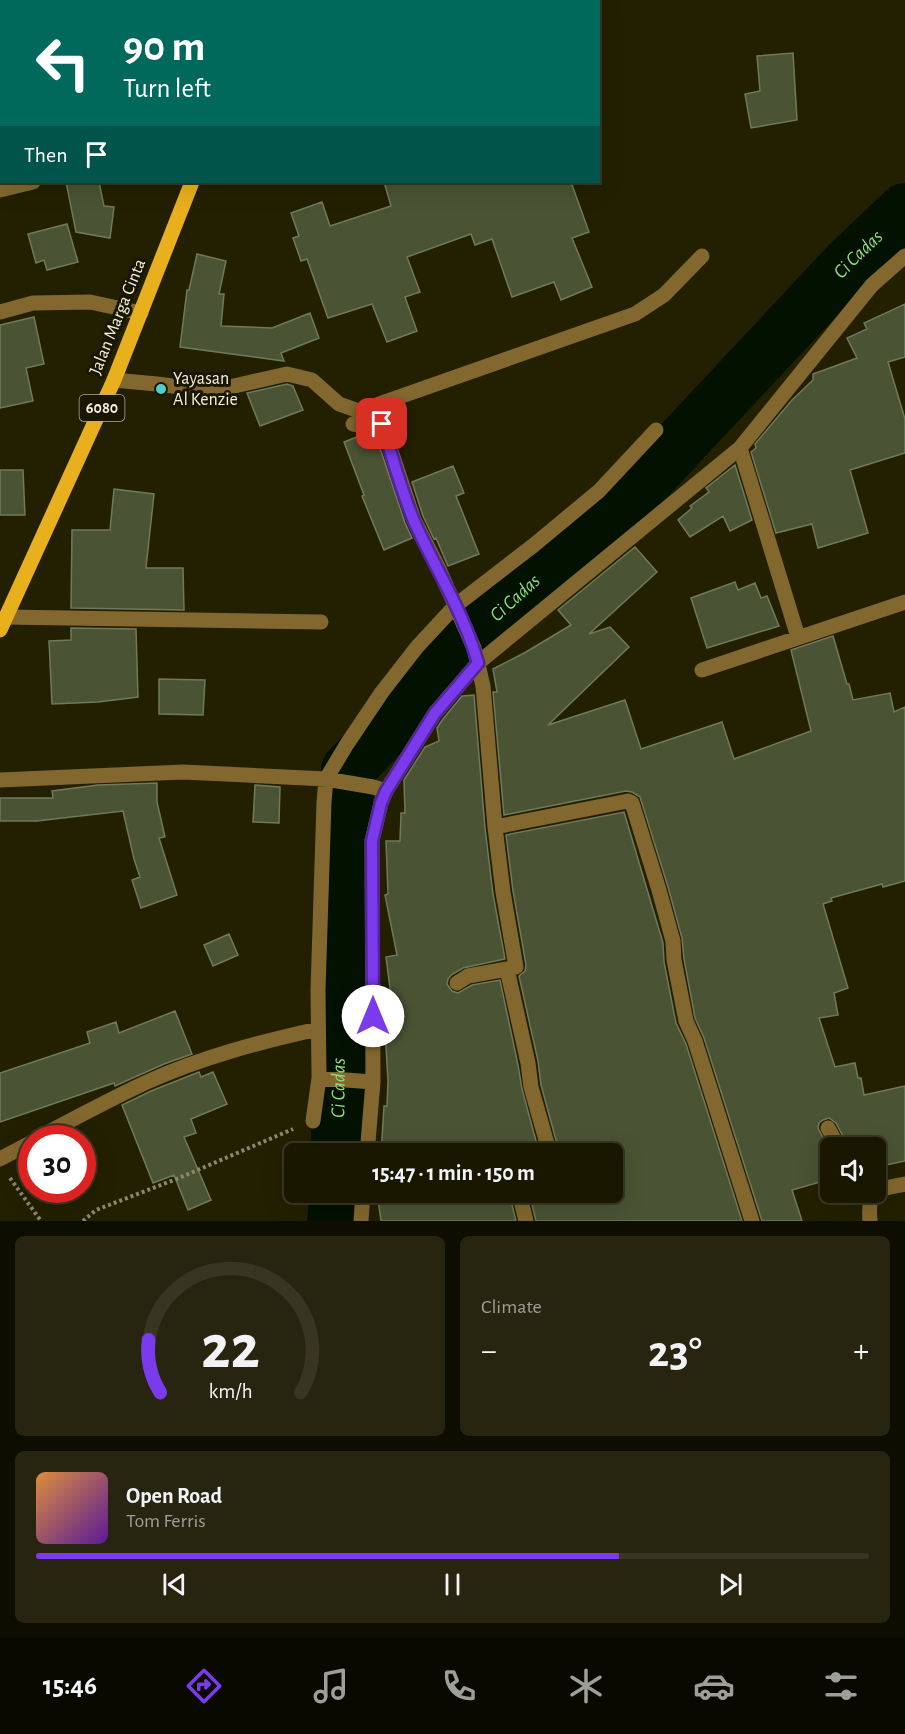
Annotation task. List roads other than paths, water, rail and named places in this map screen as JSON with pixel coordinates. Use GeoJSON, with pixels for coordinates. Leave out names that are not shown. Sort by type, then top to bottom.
{"type":"FeatureCollection","features":[{"type":"Feature","properties":{"kind":"main road","name":"Jalan Marga Cinta"},"geometry":{"type":"LineString","coordinates":[[3,623],[114,380],[192,183]]}},
{"type":"Feature","properties":{"kind":"street"},"geometry":{"type":"LineString","coordinates":[[0,190],[29,183]]}},
{"type":"Feature","properties":{"kind":"street"},"geometry":{"type":"LineString","coordinates":[[114,380],[212,391],[287,374],[312,380],[339,404],[359,411],[635,314],[664,295],[702,256]]}},
{"type":"Feature","properties":{"kind":"street"},"geometry":{"type":"LineString","coordinates":[[367,1143],[372,841],[381,803],[379,789],[435,713],[478,663],[740,448],[872,285],[905,256]]}},
{"type":"Feature","properties":{"kind":"street"},"geometry":{"type":"LineString","coordinates":[[0,312],[33,303],[90,302],[141,313]]}},
{"type":"Feature","properties":{"kind":"street"},"geometry":{"type":"LineString","coordinates":[[353,423],[365,426],[380,421],[382,424],[414,520],[474,648],[478,663],[484,698],[503,892],[516,968],[468,976],[457,983]]}},
{"type":"Feature","properties":{"kind":"street"},"geometry":{"type":"LineString","coordinates":[[313,1121],[321,1078],[318,1029],[323,825],[332,780],[347,744],[382,692],[417,647],[456,608],[599,491],[656,430]]}},
{"type":"Feature","properties":{"kind":"street"},"geometry":{"type":"LineString","coordinates":[[740,448],[798,637]]}},
{"type":"Feature","properties":{"kind":"street"},"geometry":{"type":"LineString","coordinates":[[702,670],[905,602]]}},
{"type":"Feature","properties":{"kind":"street"},"geometry":{"type":"LineString","coordinates":[[3,623],[321,622]]}},
{"type":"Feature","properties":{"kind":"street"},"geometry":{"type":"LineString","coordinates":[[0,780],[183,772],[332,780],[379,789]]}},
{"type":"Feature","properties":{"kind":"street"},"geometry":{"type":"LineString","coordinates":[[495,827],[628,801],[632,803],[673,941],[674,960],[686,1021],[695,1041],[752,1221]]}},
{"type":"Feature","properties":{"kind":"street"},"geometry":{"type":"LineString","coordinates":[[507,969],[531,1087],[547,1143]]}},
{"type":"Feature","properties":{"kind":"street"},"geometry":{"type":"LineString","coordinates":[[62,1125],[148,1081],[225,1052],[318,1029]]}},
{"type":"Feature","properties":{"kind":"street"},"geometry":{"type":"LineString","coordinates":[[321,1078],[368,1082]]}},
{"type":"Feature","properties":{"kind":"street"},"geometry":{"type":"LineString","coordinates":[[828,1128],[832,1137]]}},
{"type":"Feature","properties":{"kind":"street"},"geometry":{"type":"LineString","coordinates":[[0,1159],[18,1149]]}},
{"type":"Feature","properties":{"kind":"street"},"geometry":{"type":"LineString","coordinates":[[886,1188],[905,1184]]}},
{"type":"Feature","properties":{"kind":"street"},"geometry":{"type":"LineString","coordinates":[[361,1221],[362,1203]]}},
{"type":"Feature","properties":{"kind":"street"},"geometry":{"type":"LineString","coordinates":[[522,1203],[526,1221]]}},
{"type":"Feature","properties":{"kind":"street"},"geometry":{"type":"LineString","coordinates":[[867,1203],[870,1221]]}},
{"type":"Feature","properties":{"kind":"waterway","name":"Ci Cadas"},"geometry":{"type":"LineString","coordinates":[[338,1143],[340,930],[348,770],[483,627],[648,478],[850,262],[905,210]]}},
{"type":"Feature","properties":{"kind":"waterway","name":"Ci Cadas"},"geometry":{"type":"LineString","coordinates":[[334,1221],[336,1203]]}},
{"type":"Feature","properties":{"kind":"place","name":"Yayasan Al Kenzie"},"geometry":{"type":"Point","coordinates":[161,389]}}]}
